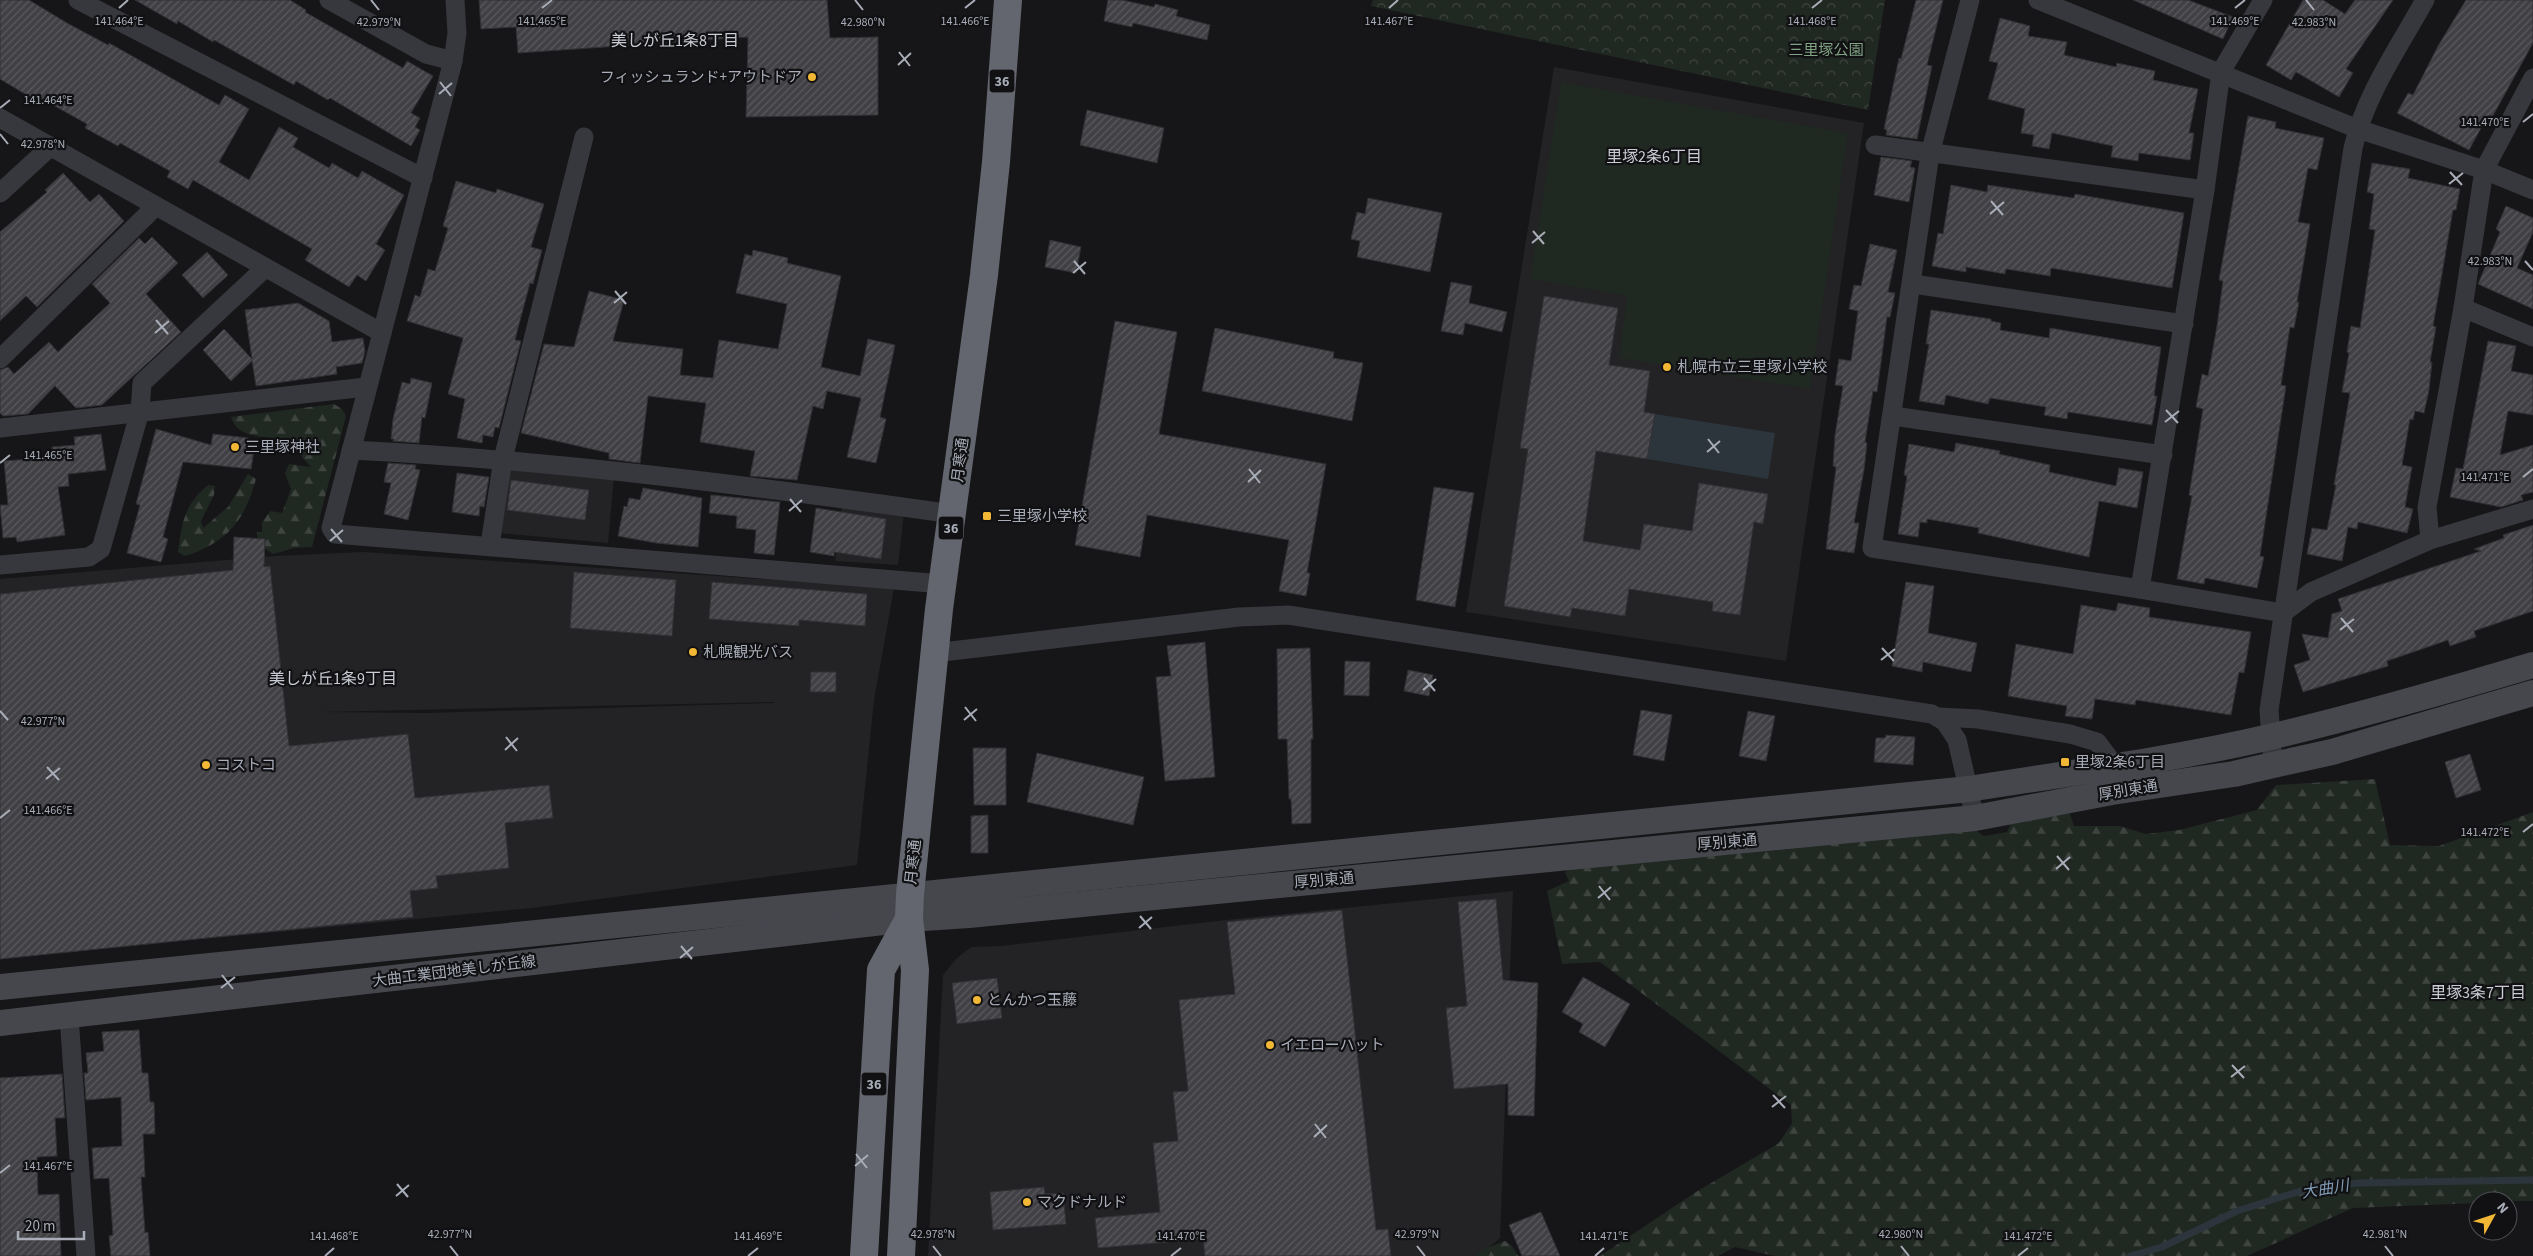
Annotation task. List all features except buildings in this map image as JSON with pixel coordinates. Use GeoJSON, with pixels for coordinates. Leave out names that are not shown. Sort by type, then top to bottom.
{"type":"FeatureCollection","features":[{"type":"Feature","properties":{"kind":"highway","name":"月寒通"},"geometry":{"type":"LineString","coordinates":[[901,1256],[915,970],[909,907],[934,653],[985,266],[1008,0]]}},
{"type":"Feature","properties":{"kind":"highway","name":"月寒通"},"geometry":{"type":"LineString","coordinates":[[864,1256],[881,970],[909,907]]}},
{"type":"Feature","properties":{"kind":"street"},"geometry":{"type":"LineString","coordinates":[[78,0],[422,178]]}},
{"type":"Feature","properties":{"kind":"street"},"geometry":{"type":"LineString","coordinates":[[329,0],[426,54],[453,61]]}},
{"type":"Feature","properties":{"kind":"street"},"geometry":{"type":"LineString","coordinates":[[454,0],[457,33],[453,61],[330,528],[335,534],[490,545],[943,584]]}},
{"type":"Feature","properties":{"kind":"street"},"geometry":{"type":"LineString","coordinates":[[1970,0],[1930,154],[1913,284],[1872,548],[2283,613],[2311,592],[2430,540],[2533,509]]}},
{"type":"Feature","properties":{"kind":"street"},"geometry":{"type":"LineString","coordinates":[[2038,0],[2221,72],[2358,129],[2484,170],[2533,190]]}},
{"type":"Feature","properties":{"kind":"street"},"geometry":{"type":"LineString","coordinates":[[2140,589],[2205,190],[2221,72],[2263,0]]}},
{"type":"Feature","properties":{"kind":"street"},"geometry":{"type":"LineString","coordinates":[[2273,765],[2269,710],[2358,129],[2370,100],[2426,0]]}},
{"type":"Feature","properties":{"kind":"street"},"geometry":{"type":"LineString","coordinates":[[2430,540],[2427,506],[2463,308],[2484,170],[2533,78]]}},
{"type":"Feature","properties":{"kind":"street"},"geometry":{"type":"LineString","coordinates":[[0,118],[382,333]]}},
{"type":"Feature","properties":{"kind":"street"},"geometry":{"type":"LineString","coordinates":[[490,545],[503,460],[584,137]]}},
{"type":"Feature","properties":{"kind":"street"},"geometry":{"type":"LineString","coordinates":[[1875,145],[2205,190]]}},
{"type":"Feature","properties":{"kind":"street"},"geometry":{"type":"LineString","coordinates":[[0,193],[50,147]]}},
{"type":"Feature","properties":{"kind":"street"},"geometry":{"type":"LineString","coordinates":[[0,359],[156,206]]}},
{"type":"Feature","properties":{"kind":"street"},"geometry":{"type":"LineString","coordinates":[[0,565],[89,557],[101,549],[140,411],[142,383],[265,268]]}},
{"type":"Feature","properties":{"kind":"street"},"geometry":{"type":"LineString","coordinates":[[1913,284],[2184,324]]}},
{"type":"Feature","properties":{"kind":"street"},"geometry":{"type":"LineString","coordinates":[[2463,308],[2533,337]]}},
{"type":"Feature","properties":{"kind":"street"},"geometry":{"type":"LineString","coordinates":[[0,428],[366,387]]}},
{"type":"Feature","properties":{"kind":"street"},"geometry":{"type":"LineString","coordinates":[[1893,416],[2163,456]]}},
{"type":"Feature","properties":{"kind":"street"},"geometry":{"type":"LineString","coordinates":[[351,450],[503,460],[803,494],[953,514]]}},
{"type":"Feature","properties":{"kind":"street"},"geometry":{"type":"LineString","coordinates":[[934,653],[1238,617],[1288,615],[1919,712],[1939,717],[1978,719],[2070,734],[2097,742],[2115,766]]}},
{"type":"Feature","properties":{"kind":"street","name":"厚別東通"},"geometry":{"type":"LineString","coordinates":[[909,907],[1969,789],[2115,766],[2270,737],[2533,665]]}},
{"type":"Feature","properties":{"kind":"street","name":"厚別東通"},"geometry":{"type":"LineString","coordinates":[[909,907],[978,914],[1975,818],[2112,792],[2234,774],[2332,752],[2533,694]]}},
{"type":"Feature","properties":{"kind":"street"},"geometry":{"type":"LineString","coordinates":[[1939,717],[1953,730],[1957,740],[1975,818]]}},
{"type":"Feature","properties":{"kind":"street","name":"大曲工業団地美しが丘線"},"geometry":{"type":"LineString","coordinates":[[0,987],[909,907]]}},
{"type":"Feature","properties":{"kind":"street","name":"大曲工業団地美しが丘線"},"geometry":{"type":"LineString","coordinates":[[0,1023],[69,1016],[909,907]]}},
{"type":"Feature","properties":{"kind":"street"},"geometry":{"type":"LineString","coordinates":[[69,1016],[86,1256]]}},
{"type":"Feature","properties":{"kind":"shaded area","name":"札幌市立三里塚小学校"},"geometry":{"type":"Polygon","coordinates":[[[1554,67],[1864,123],[1786,661],[1466,612],[1554,67]]]}},
{"type":"Feature","properties":{"kind":"shaded area"},"geometry":{"type":"Polygon","coordinates":[[[1655,414],[1775,433],[1768,479],[1647,459],[1655,414]]]}},
{"type":"Feature","properties":{"kind":"shaded area"},"geometry":{"type":"Polygon","coordinates":[[[508,465],[614,477],[608,543],[499,533],[508,465]]]}},
{"type":"Feature","properties":{"kind":"shaded area"},"geometry":{"type":"Polygon","coordinates":[[[842,506],[904,513],[898,565],[835,561],[842,506]]]}},
{"type":"Feature","properties":{"kind":"shaded area"},"geometry":{"type":"Polygon","coordinates":[[[364,552],[894,588],[874,700],[857,865],[532,908],[0,958],[0,579],[274,556],[364,552]],[[774,702],[321,712],[427,713],[774,703],[774,702]]]}},
{"type":"Feature","properties":{"kind":"shaded area"},"geometry":{"type":"Polygon","coordinates":[[[1513,891],[1500,1238],[1479,1256],[928,1256],[943,975],[956,959],[971,947],[1001,946],[1226,920],[1513,891]]]}},
{"type":"Feature","properties":{"kind":"green space","name":"三里塚公園"},"geometry":{"type":"Polygon","coordinates":[[[1373,0],[1885,0],[1868,110],[1371,6],[1373,0]]]}},
{"type":"Feature","properties":{"kind":"green space"},"geometry":{"type":"Polygon","coordinates":[[[1561,82],[1848,133],[1810,389],[1619,358],[1627,296],[1530,279],[1561,82]]]}},
{"type":"Feature","properties":{"kind":"green space"},"geometry":{"type":"Polygon","coordinates":[[[334,404],[342,409],[346,416],[312,547],[294,548],[273,554],[258,544],[257,532],[262,532],[262,523],[270,511],[282,513],[291,489],[285,473],[289,464],[311,467],[289,443],[242,431],[235,425],[231,417],[334,404]]]}},
{"type":"Feature","properties":{"kind":"green space"},"geometry":{"type":"Polygon","coordinates":[[[248,474],[256,479],[252,494],[240,518],[232,528],[223,537],[200,551],[185,556],[178,552],[183,523],[189,507],[200,492],[208,485],[215,486],[214,495],[201,521],[203,528],[228,507],[248,474]]]}},
{"type":"Feature","properties":{"kind":"green space"},"geometry":{"type":"Polygon","coordinates":[[[2375,779],[2390,845],[2439,846],[2533,812],[2533,1201],[2518,1201],[2518,1191],[2468,1191],[2468,1203],[2353,1208],[2247,1256],[1775,1256],[1735,1247],[1718,1256],[1600,1256],[1696,1192],[1779,1143],[1792,1123],[1791,1105],[1600,962],[1562,964],[1547,891],[1569,881],[1565,872],[1579,865],[1975,830],[1984,836],[2007,832],[2012,820],[2060,810],[2070,814],[2074,826],[2120,826],[2146,834],[2179,830],[2257,810],[2276,785],[2375,779]]]}},
{"type":"Feature","properties":{"kind":"green space"},"geometry":{"type":"Polygon","coordinates":[[[1505,1241],[1512,1246],[1518,1256],[1476,1256],[1482,1250],[1505,1241]]]}},
{"type":"Feature","properties":{"kind":"waterway","name":"大曲川"},"geometry":{"type":"LineString","coordinates":[[2130,1256],[2162,1247],[2237,1211],[2310,1188],[2358,1183],[2533,1180]]}},
{"type":"Feature","properties":{"kind":"place","name":"フィッシュランド+アウトドア"},"geometry":{"type":"Point","coordinates":[812,77]}},
{"type":"Feature","properties":{"kind":"place","name":"札幌市立三里塚小学校"},"geometry":{"type":"Point","coordinates":[1667,367]}},
{"type":"Feature","properties":{"kind":"place","name":"三里塚神社"},"geometry":{"type":"Point","coordinates":[235,447]}},
{"type":"Feature","properties":{"kind":"place","name":"三里塚小学校"},"geometry":{"type":"Point","coordinates":[987,516]}},
{"type":"Feature","properties":{"kind":"place","name":"札幌観光バス"},"geometry":{"type":"Point","coordinates":[693,652]}},
{"type":"Feature","properties":{"kind":"place","name":"里塚2条6丁目"},"geometry":{"type":"Point","coordinates":[2065,762]}},
{"type":"Feature","properties":{"kind":"place","name":"コストコ"},"geometry":{"type":"Point","coordinates":[206,765]}},
{"type":"Feature","properties":{"kind":"place","name":"とんかつ玉藤"},"geometry":{"type":"Point","coordinates":[977,1000]}},
{"type":"Feature","properties":{"kind":"place","name":"イエローハット"},"geometry":{"type":"Point","coordinates":[1270,1045]}},
{"type":"Feature","properties":{"kind":"place","name":"マクドナルド"},"geometry":{"type":"Point","coordinates":[1027,1202]}},
{"type":"Feature","properties":{"kind":"district","name":"美しが丘1条8丁目"},"geometry":{"type":"Point","coordinates":[675,40]}},
{"type":"Feature","properties":{"kind":"district","name":"里塚2条6丁目"},"geometry":{"type":"Point","coordinates":[1654,156]}},
{"type":"Feature","properties":{"kind":"district","name":"美しが丘1条9丁目"},"geometry":{"type":"Point","coordinates":[333,678]}},
{"type":"Feature","properties":{"kind":"district","name":"里塚3条7丁目"},"geometry":{"type":"Point","coordinates":[2478,992]}}]}
